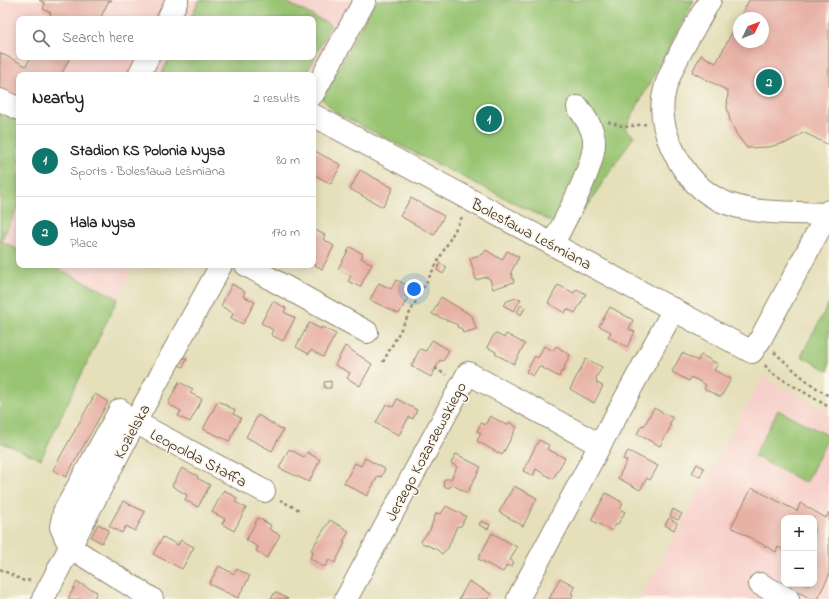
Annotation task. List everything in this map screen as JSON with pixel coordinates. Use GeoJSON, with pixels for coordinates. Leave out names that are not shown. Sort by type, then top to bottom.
{"type":"FeatureCollection","features":[{"type":"Feature","properties":{"kind":"street"},"geometry":{"type":"LineString","coordinates":[[169,16],[177,0]]}},
{"type":"Feature","properties":{"kind":"street"},"geometry":{"type":"LineString","coordinates":[[316,89],[366,0]]}},
{"type":"Feature","properties":{"kind":"street"},"geometry":{"type":"LineString","coordinates":[[710,0],[672,70],[665,89],[662,105],[662,122],[670,145],[685,173],[700,187],[717,199],[735,208],[752,211],[828,213],[756,346]]}},
{"type":"Feature","properties":{"kind":"street"},"geometry":{"type":"LineString","coordinates":[[140,72],[146,60]]}},
{"type":"Feature","properties":{"kind":"street"},"geometry":{"type":"LineString","coordinates":[[0,100],[16,108]]}},
{"type":"Feature","properties":{"kind":"street"},"geometry":{"type":"LineString","coordinates":[[553,244],[592,161],[594,139],[586,119],[578,107]]}},
{"type":"Feature","properties":{"kind":"street","name":"Bolesława Leśmiana"},"geometry":{"type":"LineString","coordinates":[[316,117],[674,309],[756,346]]}},
{"type":"Feature","properties":{"kind":"street","name":"Kozielska"},"geometry":{"type":"LineString","coordinates":[[43,599],[70,548],[127,416],[219,268]]}},
{"type":"Feature","properties":{"kind":"street"},"geometry":{"type":"LineString","coordinates":[[251,268],[367,332]]}},
{"type":"Feature","properties":{"kind":"street"},"geometry":{"type":"LineString","coordinates":[[518,599],[674,309]]}},
{"type":"Feature","properties":{"kind":"street","name":"Jerzego Kozarzewskiego"},"geometry":{"type":"LineString","coordinates":[[346,599],[468,373],[600,445]]}},
{"type":"Feature","properties":{"kind":"street","name":"Leopolda Staffa"},"geometry":{"type":"LineString","coordinates":[[127,416],[264,491]]}},
{"type":"Feature","properties":{"kind":"street"},"geometry":{"type":"LineString","coordinates":[[70,548],[152,599]]}},
{"type":"Feature","properties":{"kind":"street"},"geometry":{"type":"LineString","coordinates":[[760,584],[788,599]]}},
{"type":"Feature","properties":{"kind":"path"},"geometry":{"type":"LineString","coordinates":[[603,119],[625,127],[662,122]]}},
{"type":"Feature","properties":{"kind":"path"},"geometry":{"type":"LineString","coordinates":[[383,362],[471,200]]}},
{"type":"Feature","properties":{"kind":"path"},"geometry":{"type":"LineString","coordinates":[[756,346],[796,373],[816,389],[829,396]]}},
{"type":"Feature","properties":{"kind":"path"},"geometry":{"type":"LineString","coordinates":[[756,346],[770,372],[829,406]]}},
{"type":"Feature","properties":{"kind":"path"},"geometry":{"type":"LineString","coordinates":[[264,491],[301,512]]}},
{"type":"Feature","properties":{"kind":"path"},"geometry":{"type":"LineString","coordinates":[[0,569],[24,581],[55,576]]}},
{"type":"Feature","properties":{"kind":"shaded area"},"geometry":{"type":"Polygon","coordinates":[[[0,0],[352,0],[314,72],[16,72],[16,87],[0,149],[0,0]]]}},
{"type":"Feature","properties":{"kind":"shaded area"},"geometry":{"type":"Polygon","coordinates":[[[16,211],[16,248],[1,241],[16,211]]]}},
{"type":"Feature","properties":{"kind":"shaded area"},"geometry":{"type":"Polygon","coordinates":[[[56,268],[133,268],[118,298],[56,268]]]}},
{"type":"Feature","properties":{"kind":"shaded area"},"geometry":{"type":"Polygon","coordinates":[[[763,376],[829,412],[829,599],[640,599],[763,376]]]}},
{"type":"Feature","properties":{"kind":"green space"},"geometry":{"type":"Polygon","coordinates":[[[199,0],[282,0],[313,16],[191,16],[199,0]]]}},
{"type":"Feature","properties":{"kind":"green space"},"geometry":{"type":"Polygon","coordinates":[[[375,0],[694,0],[625,129],[634,136],[570,231],[336,113],[322,99],[375,0]]]}},
{"type":"Feature","properties":{"kind":"green space"},"geometry":{"type":"Polygon","coordinates":[[[316,17],[331,25],[316,55],[316,17]]]}},
{"type":"Feature","properties":{"kind":"green space"},"geometry":{"type":"Polygon","coordinates":[[[168,60],[314,60],[308,72],[162,72],[168,60]]]}},
{"type":"Feature","properties":{"kind":"green space"},"geometry":{"type":"Polygon","coordinates":[[[0,107],[16,115],[16,211],[1,241],[16,248],[16,268],[56,268],[118,298],[41,459],[0,442],[0,107]]]}},
{"type":"Feature","properties":{"kind":"green space"},"geometry":{"type":"Polygon","coordinates":[[[829,303],[829,371],[801,356],[829,303]]]}},
{"type":"Feature","properties":{"kind":"green space"},"geometry":{"type":"Polygon","coordinates":[[[778,410],[829,436],[806,483],[754,456],[778,410]]]}},
{"type":"Feature","properties":{"kind":"building"},"geometry":{"type":"Polygon","coordinates":[[[39,0],[112,0],[108,2],[101,16],[50,16],[51,13],[43,9],[45,3],[39,0]]]}},
{"type":"Feature","properties":{"kind":"building"},"geometry":{"type":"Polygon","coordinates":[[[749,0],[829,0],[829,145],[803,132],[786,143],[768,147],[747,148],[737,135],[730,120],[727,108],[728,91],[692,72],[701,55],[716,63],[733,30],[733,48],[769,48],[769,12],[743,12],[749,0]]]}},
{"type":"Feature","properties":{"kind":"building"},"geometry":{"type":"Polygon","coordinates":[[[0,53],[26,66],[29,60],[68,60],[62,72],[16,72],[16,101],[0,93],[0,53]]]}},
{"type":"Feature","properties":{"kind":"building"},"geometry":{"type":"Polygon","coordinates":[[[316,152],[341,165],[331,184],[316,176],[316,152]]]}},
{"type":"Feature","properties":{"kind":"building"},"geometry":{"type":"Polygon","coordinates":[[[360,170],[393,188],[383,207],[350,189],[360,170]]]}},
{"type":"Feature","properties":{"kind":"building"},"geometry":{"type":"Polygon","coordinates":[[[411,198],[444,216],[434,235],[400,216],[411,198]]]}},
{"type":"Feature","properties":{"kind":"building"},"geometry":{"type":"Polygon","coordinates":[[[316,230],[325,235],[323,239],[334,246],[322,269],[316,266],[316,230]]]}},
{"type":"Feature","properties":{"kind":"building"},"geometry":{"type":"Polygon","coordinates":[[[350,247],[363,254],[361,258],[372,264],[360,287],[348,281],[351,276],[338,269],[350,247]]]}},
{"type":"Feature","properties":{"kind":"building"},"geometry":{"type":"Polygon","coordinates":[[[486,250],[502,260],[507,251],[519,257],[511,272],[514,282],[493,289],[490,279],[486,277],[476,280],[470,258],[483,254],[486,250]]]}},
{"type":"Feature","properties":{"kind":"building"},"geometry":{"type":"Polygon","coordinates":[[[440,263],[447,267],[443,274],[437,270],[440,263]]]}},
{"type":"Feature","properties":{"kind":"building"},"geometry":{"type":"Polygon","coordinates":[[[396,280],[409,286],[404,296],[408,298],[399,314],[370,300],[379,283],[391,289],[396,280]]]}},
{"type":"Feature","properties":{"kind":"building"},"geometry":{"type":"Polygon","coordinates":[[[232,284],[245,292],[243,296],[255,302],[243,324],[231,318],[233,313],[221,306],[232,284]]]}},
{"type":"Feature","properties":{"kind":"building"},"geometry":{"type":"Polygon","coordinates":[[[558,285],[574,293],[577,289],[586,294],[575,313],[567,309],[565,313],[548,303],[558,285]]]}},
{"type":"Feature","properties":{"kind":"building"},"geometry":{"type":"Polygon","coordinates":[[[441,297],[472,316],[476,329],[463,333],[462,329],[457,327],[458,325],[432,314],[441,297]]]}},
{"type":"Feature","properties":{"kind":"building"},"geometry":{"type":"Polygon","coordinates":[[[516,298],[521,299],[514,311],[503,305],[507,301],[516,298]]]}},
{"type":"Feature","properties":{"kind":"building"},"geometry":{"type":"Polygon","coordinates":[[[273,301],[286,308],[284,312],[295,318],[283,341],[271,335],[273,330],[261,323],[273,301]]]}},
{"type":"Feature","properties":{"kind":"building"},"geometry":{"type":"Polygon","coordinates":[[[521,305],[525,308],[521,315],[517,312],[521,305]]]}},
{"type":"Feature","properties":{"kind":"building"},"geometry":{"type":"Polygon","coordinates":[[[610,307],[633,320],[629,329],[635,332],[627,347],[608,337],[611,332],[599,326],[610,307]]]}},
{"type":"Feature","properties":{"kind":"building"},"geometry":{"type":"Polygon","coordinates":[[[309,323],[321,329],[322,327],[336,334],[323,357],[311,350],[309,354],[296,347],[309,323]]]}},
{"type":"Feature","properties":{"kind":"building"},"geometry":{"type":"Polygon","coordinates":[[[495,333],[504,338],[506,334],[525,344],[514,364],[495,354],[496,352],[487,347],[495,333]]]}},
{"type":"Feature","properties":{"kind":"building"},"geometry":{"type":"Polygon","coordinates":[[[432,340],[449,350],[443,361],[440,360],[431,377],[411,366],[420,349],[426,351],[432,340]]]}},
{"type":"Feature","properties":{"kind":"building"},"geometry":{"type":"Polygon","coordinates":[[[345,346],[372,364],[360,386],[347,378],[350,373],[335,365],[345,346]]]}},
{"type":"Feature","properties":{"kind":"building"},"geometry":{"type":"Polygon","coordinates":[[[544,346],[553,351],[556,346],[570,355],[564,371],[561,372],[559,377],[539,366],[533,376],[526,372],[535,356],[538,358],[544,346]]]}},
{"type":"Feature","properties":{"kind":"building"},"geometry":{"type":"Polygon","coordinates":[[[682,353],[698,361],[701,355],[718,364],[714,370],[731,379],[721,397],[704,389],[706,385],[699,381],[691,377],[689,381],[672,372],[682,353]]]}},
{"type":"Feature","properties":{"kind":"building"},"geometry":{"type":"Polygon","coordinates":[[[178,355],[187,359],[183,367],[174,363],[178,355]]]}},
{"type":"Feature","properties":{"kind":"building"},"geometry":{"type":"Polygon","coordinates":[[[586,359],[602,367],[596,378],[597,383],[603,386],[594,403],[570,389],[586,359]]]}},
{"type":"Feature","properties":{"kind":"building"},"geometry":{"type":"Polygon","coordinates":[[[331,381],[331,388],[325,388],[324,382],[331,381]]]}},
{"type":"Feature","properties":{"kind":"building"},"geometry":{"type":"Polygon","coordinates":[[[179,382],[193,389],[190,393],[202,399],[190,422],[178,416],[181,411],[168,404],[179,382]]]}},
{"type":"Feature","properties":{"kind":"building"},"geometry":{"type":"Polygon","coordinates":[[[95,394],[108,402],[66,477],[53,470],[95,394]]]}},
{"type":"Feature","properties":{"kind":"building"},"geometry":{"type":"Polygon","coordinates":[[[397,399],[417,410],[413,419],[409,417],[399,435],[376,423],[386,404],[393,407],[397,399]]]}},
{"type":"Feature","properties":{"kind":"building"},"geometry":{"type":"Polygon","coordinates":[[[218,401],[235,410],[233,414],[241,418],[229,441],[203,429],[218,401]]]}},
{"type":"Feature","properties":{"kind":"building"},"geometry":{"type":"Polygon","coordinates":[[[654,408],[673,418],[669,425],[671,426],[660,446],[637,434],[642,425],[644,426],[654,408]]]}},
{"type":"Feature","properties":{"kind":"building"},"geometry":{"type":"Polygon","coordinates":[[[258,415],[283,430],[272,451],[246,437],[258,415]]]}},
{"type":"Feature","properties":{"kind":"building"},"geometry":{"type":"Polygon","coordinates":[[[490,416],[507,425],[509,422],[517,427],[502,455],[477,441],[481,433],[477,431],[481,423],[485,425],[490,416]]]}},
{"type":"Feature","properties":{"kind":"building"},"geometry":{"type":"Polygon","coordinates":[[[539,440],[549,445],[547,449],[565,458],[553,479],[536,469],[533,476],[523,471],[539,440]]]}},
{"type":"Feature","properties":{"kind":"building"},"geometry":{"type":"Polygon","coordinates":[[[289,449],[304,457],[307,452],[320,460],[309,482],[279,468],[289,449]]]}},
{"type":"Feature","properties":{"kind":"building"},"geometry":{"type":"Polygon","coordinates":[[[628,451],[658,466],[650,480],[647,478],[640,490],[618,478],[627,461],[623,459],[628,451]]]}},
{"type":"Feature","properties":{"kind":"building"},"geometry":{"type":"Polygon","coordinates":[[[456,454],[481,467],[467,493],[453,485],[448,488],[444,486],[443,482],[445,479],[451,479],[457,467],[451,463],[456,454]]]}},
{"type":"Feature","properties":{"kind":"building"},"geometry":{"type":"Polygon","coordinates":[[[365,458],[385,469],[381,477],[378,476],[367,496],[344,483],[355,463],[361,466],[365,458]]]}},
{"type":"Feature","properties":{"kind":"building"},"geometry":{"type":"Polygon","coordinates":[[[697,464],[704,468],[700,477],[692,473],[697,464]]]}},
{"type":"Feature","properties":{"kind":"building"},"geometry":{"type":"Polygon","coordinates":[[[182,468],[198,476],[197,478],[210,485],[198,507],[185,500],[187,495],[172,486],[182,468]]]}},
{"type":"Feature","properties":{"kind":"building"},"geometry":{"type":"Polygon","coordinates":[[[514,486],[537,498],[523,526],[499,512],[514,486]]]}},
{"type":"Feature","properties":{"kind":"building"},"geometry":{"type":"Polygon","coordinates":[[[752,488],[797,511],[800,503],[826,518],[829,512],[829,576],[817,599],[811,599],[789,587],[817,587],[817,515],[781,515],[781,548],[778,547],[776,552],[731,527],[752,488]]]}},
{"type":"Feature","properties":{"kind":"building"},"geometry":{"type":"Polygon","coordinates":[[[224,490],[237,498],[235,502],[246,508],[234,531],[222,524],[225,519],[212,512],[224,490]]]}},
{"type":"Feature","properties":{"kind":"building"},"geometry":{"type":"Polygon","coordinates":[[[606,493],[623,503],[620,509],[625,512],[612,531],[591,520],[606,493]]]}},
{"type":"Feature","properties":{"kind":"building"},"geometry":{"type":"Polygon","coordinates":[[[123,501],[145,512],[135,531],[126,526],[122,533],[109,526],[123,501]]]}},
{"type":"Feature","properties":{"kind":"building"},"geometry":{"type":"Polygon","coordinates":[[[446,506],[466,516],[461,526],[457,526],[448,548],[442,554],[421,541],[430,530],[436,513],[441,514],[446,506]]]}},
{"type":"Feature","properties":{"kind":"building"},"geometry":{"type":"Polygon","coordinates":[[[673,509],[682,514],[678,520],[670,516],[673,509]]]}},
{"type":"Feature","properties":{"kind":"building"},"geometry":{"type":"Polygon","coordinates":[[[258,518],[271,525],[269,529],[280,535],[267,558],[256,551],[258,547],[246,540],[258,518]]]}},
{"type":"Feature","properties":{"kind":"building"},"geometry":{"type":"Polygon","coordinates":[[[669,518],[677,523],[674,530],[665,525],[669,518]]]}},
{"type":"Feature","properties":{"kind":"building"},"geometry":{"type":"Polygon","coordinates":[[[330,520],[349,531],[335,563],[329,560],[326,566],[322,566],[310,558],[313,551],[311,550],[330,520]]]}},
{"type":"Feature","properties":{"kind":"building"},"geometry":{"type":"Polygon","coordinates":[[[481,521],[490,525],[488,529],[479,525],[481,521]]]}},
{"type":"Feature","properties":{"kind":"building"},"geometry":{"type":"Polygon","coordinates":[[[98,524],[109,530],[102,543],[91,537],[98,524]]]}},
{"type":"Feature","properties":{"kind":"building"},"geometry":{"type":"Polygon","coordinates":[[[492,533],[517,547],[510,560],[514,562],[511,567],[507,565],[503,572],[478,559],[492,533]]]}},
{"type":"Feature","properties":{"kind":"building"},"geometry":{"type":"Polygon","coordinates":[[[163,537],[178,545],[181,540],[194,547],[182,569],[153,554],[163,537]]]}},
{"type":"Feature","properties":{"kind":"building"},"geometry":{"type":"Polygon","coordinates":[[[219,566],[234,574],[237,569],[250,576],[238,598],[209,584],[219,566]]]}},
{"type":"Feature","properties":{"kind":"building"},"geometry":{"type":"Polygon","coordinates":[[[560,578],[575,586],[571,593],[573,594],[571,599],[549,599],[560,578]]]}},
{"type":"Feature","properties":{"kind":"building"},"geometry":{"type":"Polygon","coordinates":[[[469,581],[491,594],[488,599],[459,599],[469,581]]]}},
{"type":"Feature","properties":{"kind":"building"},"geometry":{"type":"Polygon","coordinates":[[[77,582],[97,592],[93,599],[68,599],[77,582]]]}},
{"type":"Feature","properties":{"kind":"building"},"geometry":{"type":"Polygon","coordinates":[[[275,592],[288,599],[271,599],[275,592]]]}},
{"type":"Feature","properties":{"kind":"place","name":"Hala Nysa"},"geometry":{"type":"Point","coordinates":[769,82]}},
{"type":"Feature","properties":{"kind":"place","name":"Stadion KS Polonia Nysa"},"geometry":{"type":"Point","coordinates":[489,119]}}]}
